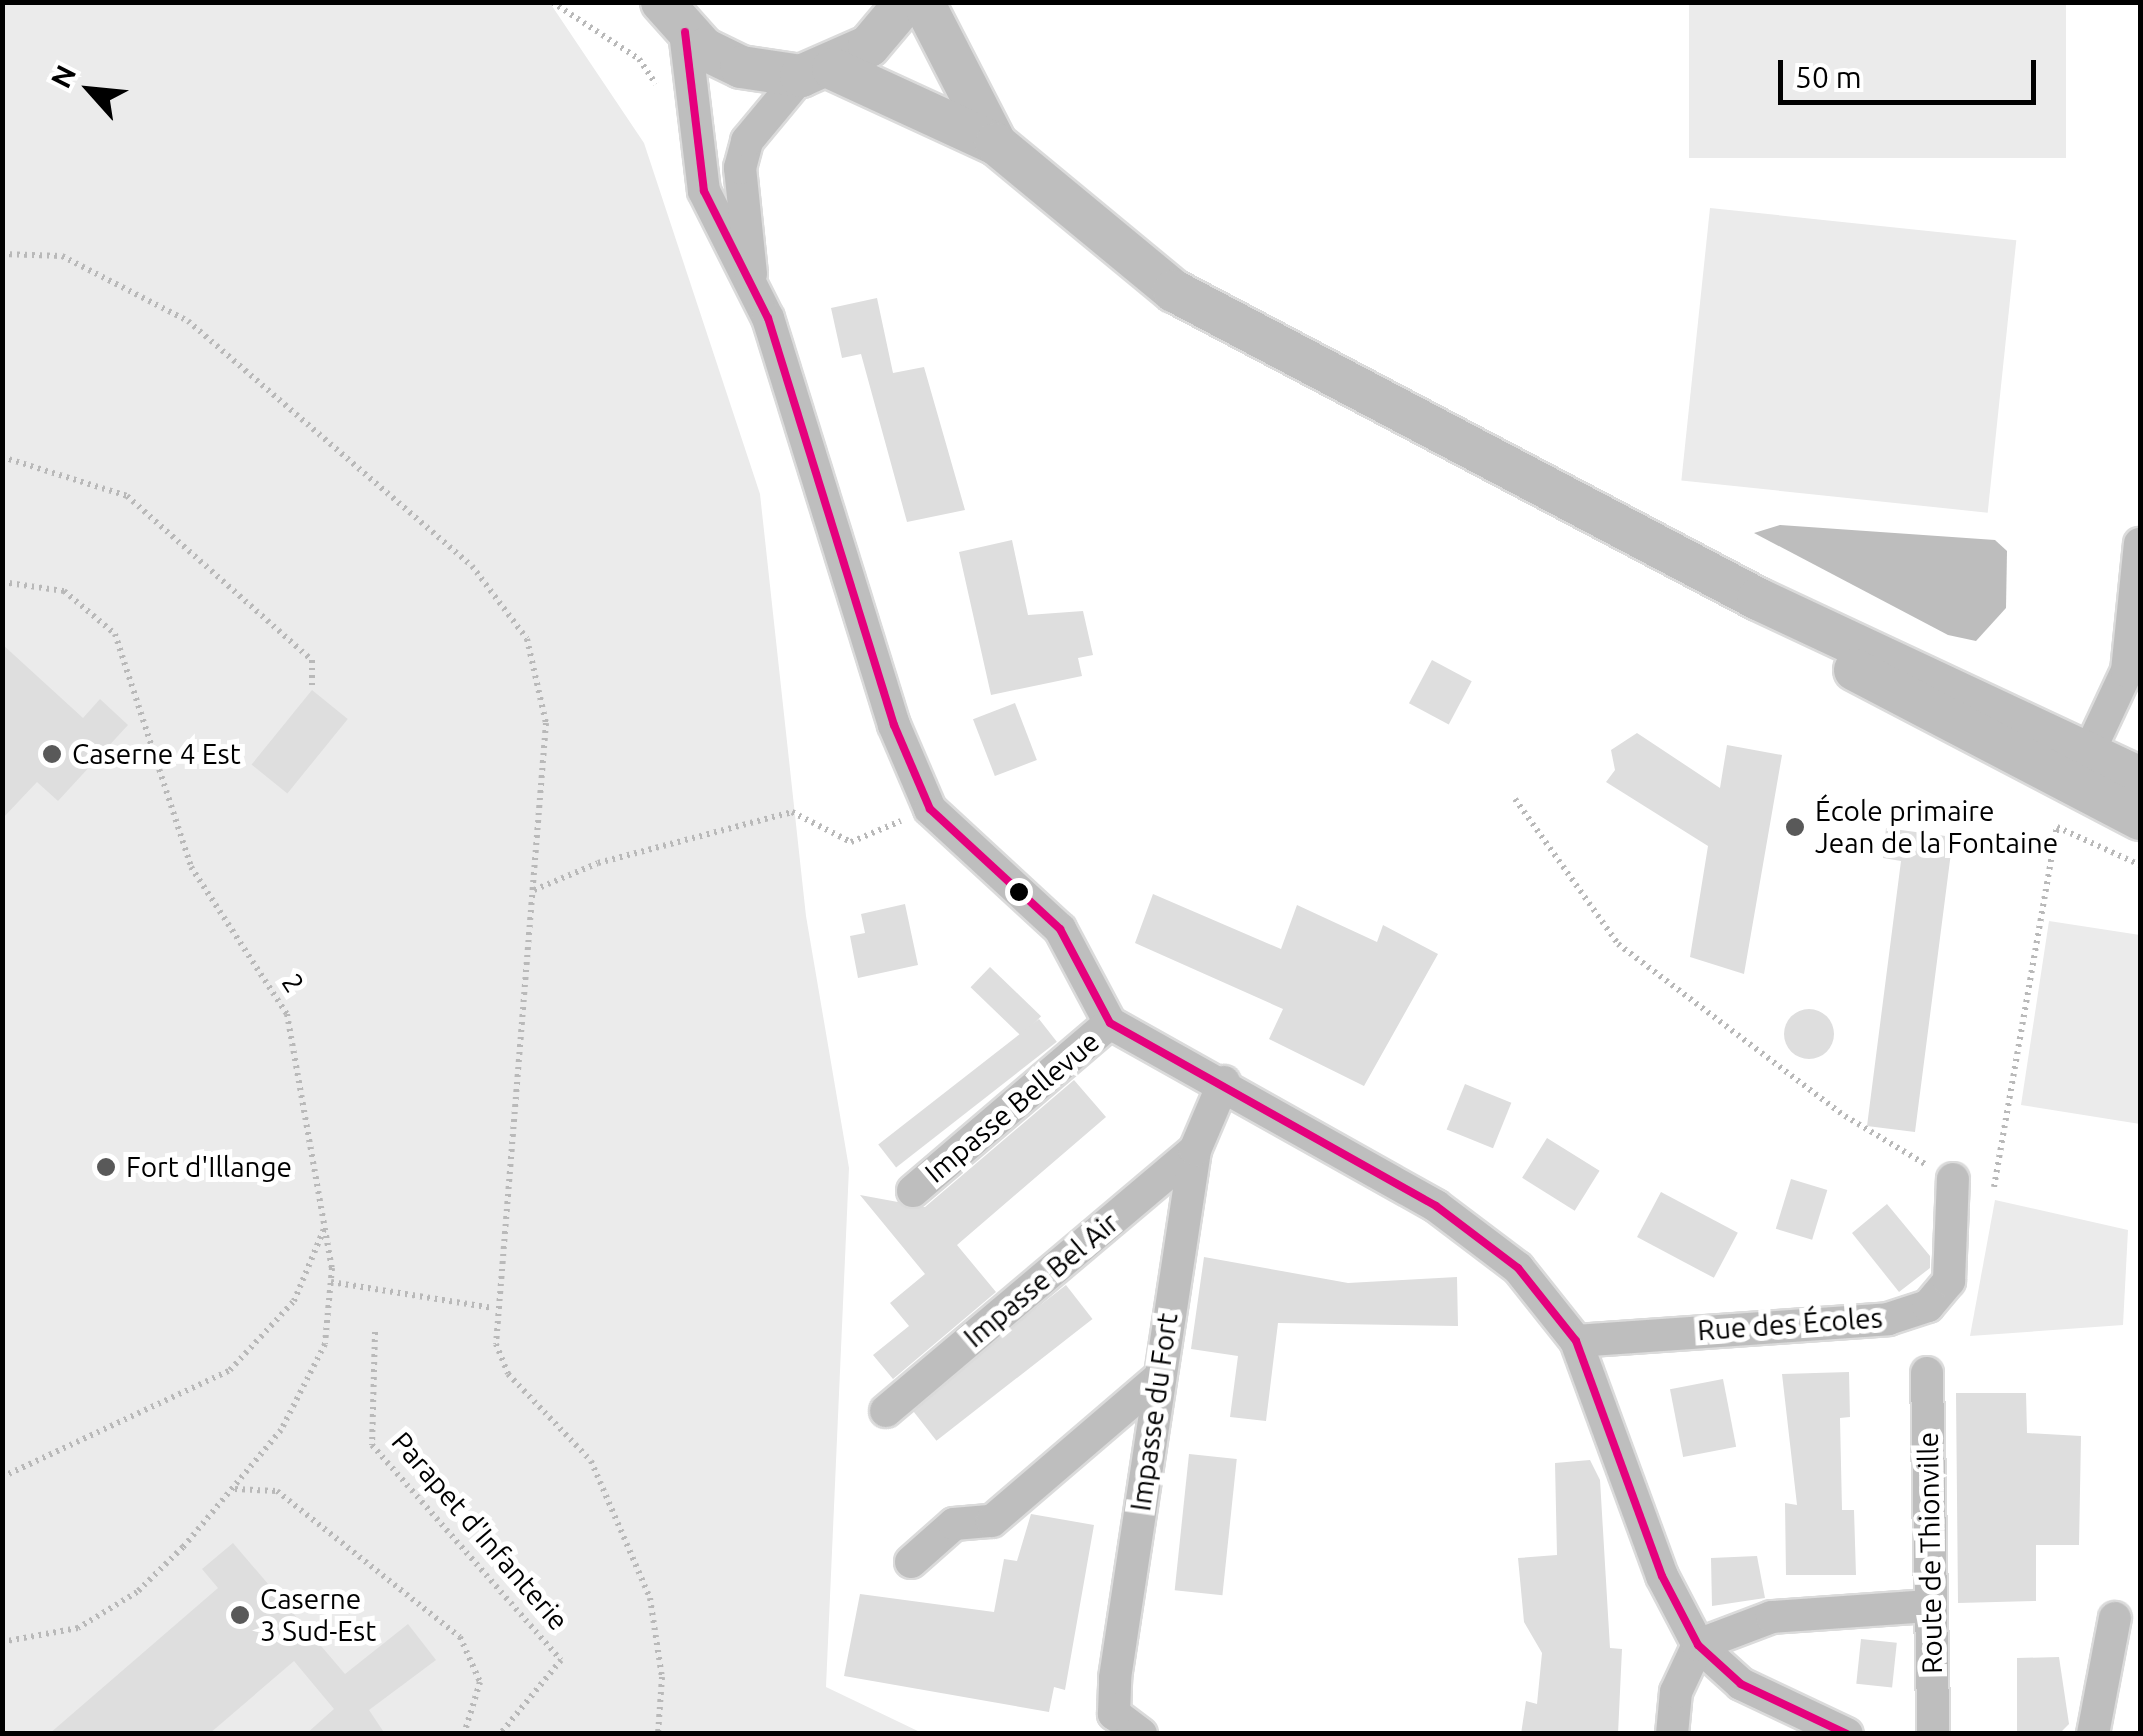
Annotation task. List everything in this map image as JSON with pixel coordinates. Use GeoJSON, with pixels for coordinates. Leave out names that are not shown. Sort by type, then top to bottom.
{"type":"FeatureCollection","features":[{"type":"Feature","properties":{"kind":"main road"},"geometry":{"type":"LineString","coordinates":[[817,73],[869,46],[906,2]]}},
{"type":"Feature","properties":{"kind":"main road"},"geometry":{"type":"LineString","coordinates":[[922,2],[996,144]]}},
{"type":"Feature","properties":{"kind":"main road"},"geometry":{"type":"LineString","coordinates":[[673,17],[741,67],[817,73],[996,144],[1174,291],[1758,599],[2140,778]]}},
{"type":"Feature","properties":{"kind":"main road"},"geometry":{"type":"LineString","coordinates":[[1758,599],[1863,676],[2140,820]]}},
{"type":"Feature","properties":{"kind":"main road"},"geometry":{"type":"LineString","coordinates":[[2012,755],[2045,756],[2077,746]]}},
{"type":"Feature","properties":{"kind":"street"},"geometry":{"type":"LineString","coordinates":[[673,17],[704,191],[751,274],[930,809],[1050,918],[1110,1023],[1224,1082],[1436,1206],[1518,1268],[1576,1341],[1662,1576],[1698,1646],[1741,1684],[1848,1734]]}},
{"type":"Feature","properties":{"kind":"street"},"geometry":{"type":"LineString","coordinates":[[751,274],[740,168],[747,141],[817,73]]}},
{"type":"Feature","properties":{"kind":"street"},"geometry":{"type":"LineString","coordinates":[[2077,746],[2127,671],[2140,544]]}},
{"type":"Feature","properties":{"kind":"street","name":"Impasse Bellevue"},"geometry":{"type":"LineString","coordinates":[[913,1191],[1110,1023]]}},
{"type":"Feature","properties":{"kind":"street","name":"Impasse du Fort"},"geometry":{"type":"LineString","coordinates":[[1141,1734],[1114,1714],[1115,1678],[1196,1150],[1224,1082]]}},
{"type":"Feature","properties":{"kind":"street","name":"Impasse Bel Air"},"geometry":{"type":"LineString","coordinates":[[886,1410],[1196,1150]]}},
{"type":"Feature","properties":{"kind":"street","name":"Rue des Écoles"},"geometry":{"type":"LineString","coordinates":[[1576,1341],[1888,1319],[1928,1306],[1949,1281],[1953,1178]]}},
{"type":"Feature","properties":{"kind":"street","name":"Route de Thionville"},"geometry":{"type":"LineString","coordinates":[[1927,1373],[1933,1734]]}},
{"type":"Feature","properties":{"kind":"street"},"geometry":{"type":"LineString","coordinates":[[911,1562],[954,1524],[992,1521],[1160,1378]]}},
{"type":"Feature","properties":{"kind":"street"},"geometry":{"type":"LineString","coordinates":[[1672,1734],[1676,1692],[1698,1646],[1772,1617],[1931,1606]]}},
{"type":"Feature","properties":{"kind":"street"},"geometry":{"type":"LineString","coordinates":[[2093,1734],[2114,1618]]}},
{"type":"Feature","properties":{"kind":"path"},"geometry":{"type":"LineString","coordinates":[[552,2],[639,58],[668,101]]}},
{"type":"Feature","properties":{"kind":"path"},"geometry":{"type":"LineString","coordinates":[[2,254],[62,256],[188,321],[472,566],[528,640],[546,723],[534,890],[493,1308],[508,1374],[592,1461],[650,1598],[662,1677],[658,1734]]}},
{"type":"Feature","properties":{"kind":"path"},"geometry":{"type":"LineString","coordinates":[[2,457],[127,496],[312,660],[312,690]]}},
{"type":"Feature","properties":{"kind":"path","name":"2"},"geometry":{"type":"LineString","coordinates":[[2,582],[64,590],[115,634],[191,867],[287,1014],[331,1282],[325,1344],[281,1430],[234,1488],[138,1592],[78,1628],[2,1642]]}},
{"type":"Feature","properties":{"kind":"path"},"geometry":{"type":"LineString","coordinates":[[1515,799],[1618,944],[1845,1116],[1953,1178]]}},
{"type":"Feature","properties":{"kind":"path"},"geometry":{"type":"LineString","coordinates":[[534,890],[598,863],[792,812],[850,842],[930,809]]}},
{"type":"Feature","properties":{"kind":"path"},"geometry":{"type":"LineString","coordinates":[[1994,1187],[2058,827],[2140,865]]}},
{"type":"Feature","properties":{"kind":"path"},"geometry":{"type":"LineString","coordinates":[[2,1476],[230,1370],[294,1301],[324,1230]]}},
{"type":"Feature","properties":{"kind":"path"},"geometry":{"type":"LineString","coordinates":[[331,1282],[493,1308]]}},
{"type":"Feature","properties":{"kind":"path","name":"Parapet d'Infanterie"},"geometry":{"type":"LineString","coordinates":[[375,1332],[372,1445],[561,1660],[500,1734]]}},
{"type":"Feature","properties":{"kind":"path"},"geometry":{"type":"LineString","coordinates":[[234,1488],[277,1491],[460,1637],[480,1682],[464,1734]]}},
{"type":"Feature","properties":{"kind":"shaded area"},"geometry":{"type":"Polygon","coordinates":[[[3,3],[550,3],[644,143],[760,494],[806,916],[849,1168],[826,1687],[922,1733],[3,1734],[3,3]]]}},
{"type":"Feature","properties":{"kind":"shaded area"},"geometry":{"type":"Polygon","coordinates":[[[1689,3],[2066,3],[2066,158],[1689,158],[1689,3]]]}},
{"type":"Feature","properties":{"kind":"shaded area"},"geometry":{"type":"Polygon","coordinates":[[[1710,208],[2016,240],[1988,513],[1681,480],[1710,208]]]}},
{"type":"Feature","properties":{"kind":"shaded area"},"geometry":{"type":"Polygon","coordinates":[[[1780,525],[1995,540],[2007,551],[2006,608],[1976,641],[1948,635],[1754,533],[1780,525]]]}},
{"type":"Feature","properties":{"kind":"shaded area"},"geometry":{"type":"Polygon","coordinates":[[[2049,921],[2140,935],[2140,1124],[2021,1105],[2049,921]]]}},
{"type":"Feature","properties":{"kind":"shaded area"},"geometry":{"type":"Polygon","coordinates":[[[1995,1200],[2128,1230],[2123,1325],[1970,1336],[1995,1200]]]}},
{"type":"Feature","properties":{"kind":"building"},"geometry":{"type":"Polygon","coordinates":[[[877,298],[893,373],[924,367],[965,510],[907,522],[861,354],[842,358],[831,308],[877,298]]]}},
{"type":"Feature","properties":{"kind":"building"},"geometry":{"type":"Polygon","coordinates":[[[1012,540],[1028,615],[1083,611],[1093,655],[1078,658],[1082,676],[991,695],[959,552],[1012,540]]]}},
{"type":"Feature","properties":{"kind":"building","name":"Caserne 4 Est"},"geometry":{"type":"Polygon","coordinates":[[[2,644],[83,718],[100,699],[128,725],[58,801],[37,782],[2,819],[2,644]]]}},
{"type":"Feature","properties":{"kind":"building"},"geometry":{"type":"Polygon","coordinates":[[[1432,660],[1472,681],[1449,724],[1409,703],[1432,660]]]}},
{"type":"Feature","properties":{"kind":"building"},"geometry":{"type":"Polygon","coordinates":[[[312,690],[348,719],[287,794],[252,765],[312,690]]]}},
{"type":"Feature","properties":{"kind":"building"},"geometry":{"type":"Polygon","coordinates":[[[1015,703],[1037,760],[995,776],[973,719],[1015,703]]]}},
{"type":"Feature","properties":{"kind":"building"},"geometry":{"type":"Polygon","coordinates":[[[1637,733],[1720,788],[1727,745],[1782,755],[1744,974],[1690,957],[1708,846],[1606,782],[1615,770],[1611,750],[1637,733]]]}},
{"type":"Feature","properties":{"kind":"building"},"geometry":{"type":"Polygon","coordinates":[[[1886,828],[1953,837],[1915,1132],[1867,1126],[1901,861],[1883,858],[1886,828]]]}},
{"type":"Feature","properties":{"kind":"building"},"geometry":{"type":"Polygon","coordinates":[[[1153,894],[1281,949],[1297,905],[1377,942],[1383,925],[1438,954],[1364,1086],[1269,1039],[1283,1009],[1135,943],[1153,894]]]}},
{"type":"Feature","properties":{"kind":"building"},"geometry":{"type":"Polygon","coordinates":[[[905,904],[918,965],[858,978],[850,936],[865,933],[861,914],[905,904]]]}},
{"type":"Feature","properties":{"kind":"building"},"geometry":{"type":"Polygon","coordinates":[[[990,967],[1041,1016],[1022,1036],[971,987],[990,967]]]}},
{"type":"Feature","properties":{"kind":"building"},"geometry":{"type":"Polygon","coordinates":[[[1809,1009],[1827,1016],[1834,1034],[1827,1052],[1809,1059],[1791,1052],[1784,1034],[1791,1016],[1809,1009]]]}},
{"type":"Feature","properties":{"kind":"building"},"geometry":{"type":"Polygon","coordinates":[[[1039,1019],[1057,1042],[896,1167],[878,1145],[1039,1019]]]}},
{"type":"Feature","properties":{"kind":"building"},"geometry":{"type":"Polygon","coordinates":[[[1074,1080],[1106,1117],[957,1245],[996,1292],[893,1379],[873,1355],[909,1326],[890,1303],[925,1274],[860,1195],[925,1207],[1074,1080]]]}},
{"type":"Feature","properties":{"kind":"building"},"geometry":{"type":"Polygon","coordinates":[[[1465,1084],[1511,1103],[1493,1148],[1447,1129],[1465,1084]]]}},
{"type":"Feature","properties":{"kind":"building"},"geometry":{"type":"Polygon","coordinates":[[[1547,1138],[1600,1171],[1575,1211],[1522,1178],[1547,1138]]]}},
{"type":"Feature","properties":{"kind":"building"},"geometry":{"type":"Polygon","coordinates":[[[1791,1179],[1827,1190],[1812,1240],[1776,1229],[1791,1179]]]}},
{"type":"Feature","properties":{"kind":"building"},"geometry":{"type":"Polygon","coordinates":[[[1661,1192],[1738,1233],[1714,1278],[1637,1237],[1661,1192]]]}},
{"type":"Feature","properties":{"kind":"building"},"geometry":{"type":"Polygon","coordinates":[[[1887,1204],[1930,1256],[1930,1268],[1899,1292],[1852,1233],[1887,1204]]]}},
{"type":"Feature","properties":{"kind":"building"},"geometry":{"type":"Polygon","coordinates":[[[1204,1257],[1348,1283],[1457,1277],[1458,1326],[1278,1323],[1266,1421],[1230,1417],[1238,1356],[1191,1349],[1204,1257]]]}},
{"type":"Feature","properties":{"kind":"building"},"geometry":{"type":"Polygon","coordinates":[[[1066,1285],[1092,1319],[936,1441],[910,1407],[1066,1285]]]}},
{"type":"Feature","properties":{"kind":"building"},"geometry":{"type":"Polygon","coordinates":[[[1849,1372],[1850,1417],[1840,1418],[1842,1510],[1854,1510],[1856,1575],[1786,1575],[1785,1503],[1797,1505],[1782,1374],[1849,1372]]]}},
{"type":"Feature","properties":{"kind":"building"},"geometry":{"type":"Polygon","coordinates":[[[1723,1379],[1736,1447],[1683,1457],[1670,1389],[1723,1379]]]}},
{"type":"Feature","properties":{"kind":"building"},"geometry":{"type":"Polygon","coordinates":[[[1956,1393],[2026,1393],[2027,1433],[2081,1436],[2079,1545],[2036,1545],[2036,1601],[1958,1603],[1956,1393]]]}},
{"type":"Feature","properties":{"kind":"building"},"geometry":{"type":"Polygon","coordinates":[[[1189,1454],[1237,1459],[1222,1595],[1175,1590],[1189,1454]]]}},
{"type":"Feature","properties":{"kind":"building"},"geometry":{"type":"Polygon","coordinates":[[[1590,1460],[1600,1480],[1610,1648],[1622,1649],[1618,1734],[1521,1734],[1526,1701],[1537,1704],[1542,1653],[1524,1622],[1518,1558],[1557,1555],[1555,1463],[1590,1460]]]}},
{"type":"Feature","properties":{"kind":"building"},"geometry":{"type":"Polygon","coordinates":[[[1031,1514],[1094,1525],[1065,1690],[1054,1687],[1049,1712],[844,1676],[860,1594],[994,1612],[1004,1559],[1017,1561],[1031,1514]]]}},
{"type":"Feature","properties":{"kind":"building","name":"Caserne 3 Sud-Est"},"geometry":{"type":"Polygon","coordinates":[[[233,1543],[345,1674],[408,1624],[436,1660],[369,1710],[385,1734],[306,1734],[334,1709],[294,1661],[209,1734],[49,1734],[218,1588],[202,1569],[233,1543]]]}},
{"type":"Feature","properties":{"kind":"building"},"geometry":{"type":"Polygon","coordinates":[[[1757,1556],[1765,1598],[1712,1606],[1711,1558],[1757,1556]]]}},
{"type":"Feature","properties":{"kind":"building"},"geometry":{"type":"Polygon","coordinates":[[[1861,1639],[1897,1643],[1892,1688],[1856,1684],[1861,1639]]]}},
{"type":"Feature","properties":{"kind":"building"},"geometry":{"type":"Polygon","coordinates":[[[2059,1657],[2069,1724],[2060,1733],[2017,1733],[2017,1658],[2059,1657]]]}},
{"type":"Feature","properties":{"kind":"transit line"},"geometry":{"type":"LineString","coordinates":[[685,32],[704,191],[768,318],[894,725],[930,809],[1060,929],[1110,1023],[1436,1206],[1518,1268],[1576,1341],[1662,1576],[1698,1645],[1741,1684],[1847,1734]]}},
{"type":"Feature","properties":{"kind":"place","name":"Caserne 4 Est"},"geometry":{"type":"Point","coordinates":[52,754]}},
{"type":"Feature","properties":{"kind":"place","name":"École primaire Jean de la Fontaine"},"geometry":{"type":"Point","coordinates":[1795,827]}},
{"type":"Feature","properties":{"kind":"place","name":"Fort d'Illange"},"geometry":{"type":"Point","coordinates":[106,1167]}},
{"type":"Feature","properties":{"kind":"place","name":"Caserne 3 Sud-Est"},"geometry":{"type":"Point","coordinates":[240,1615]}}]}
